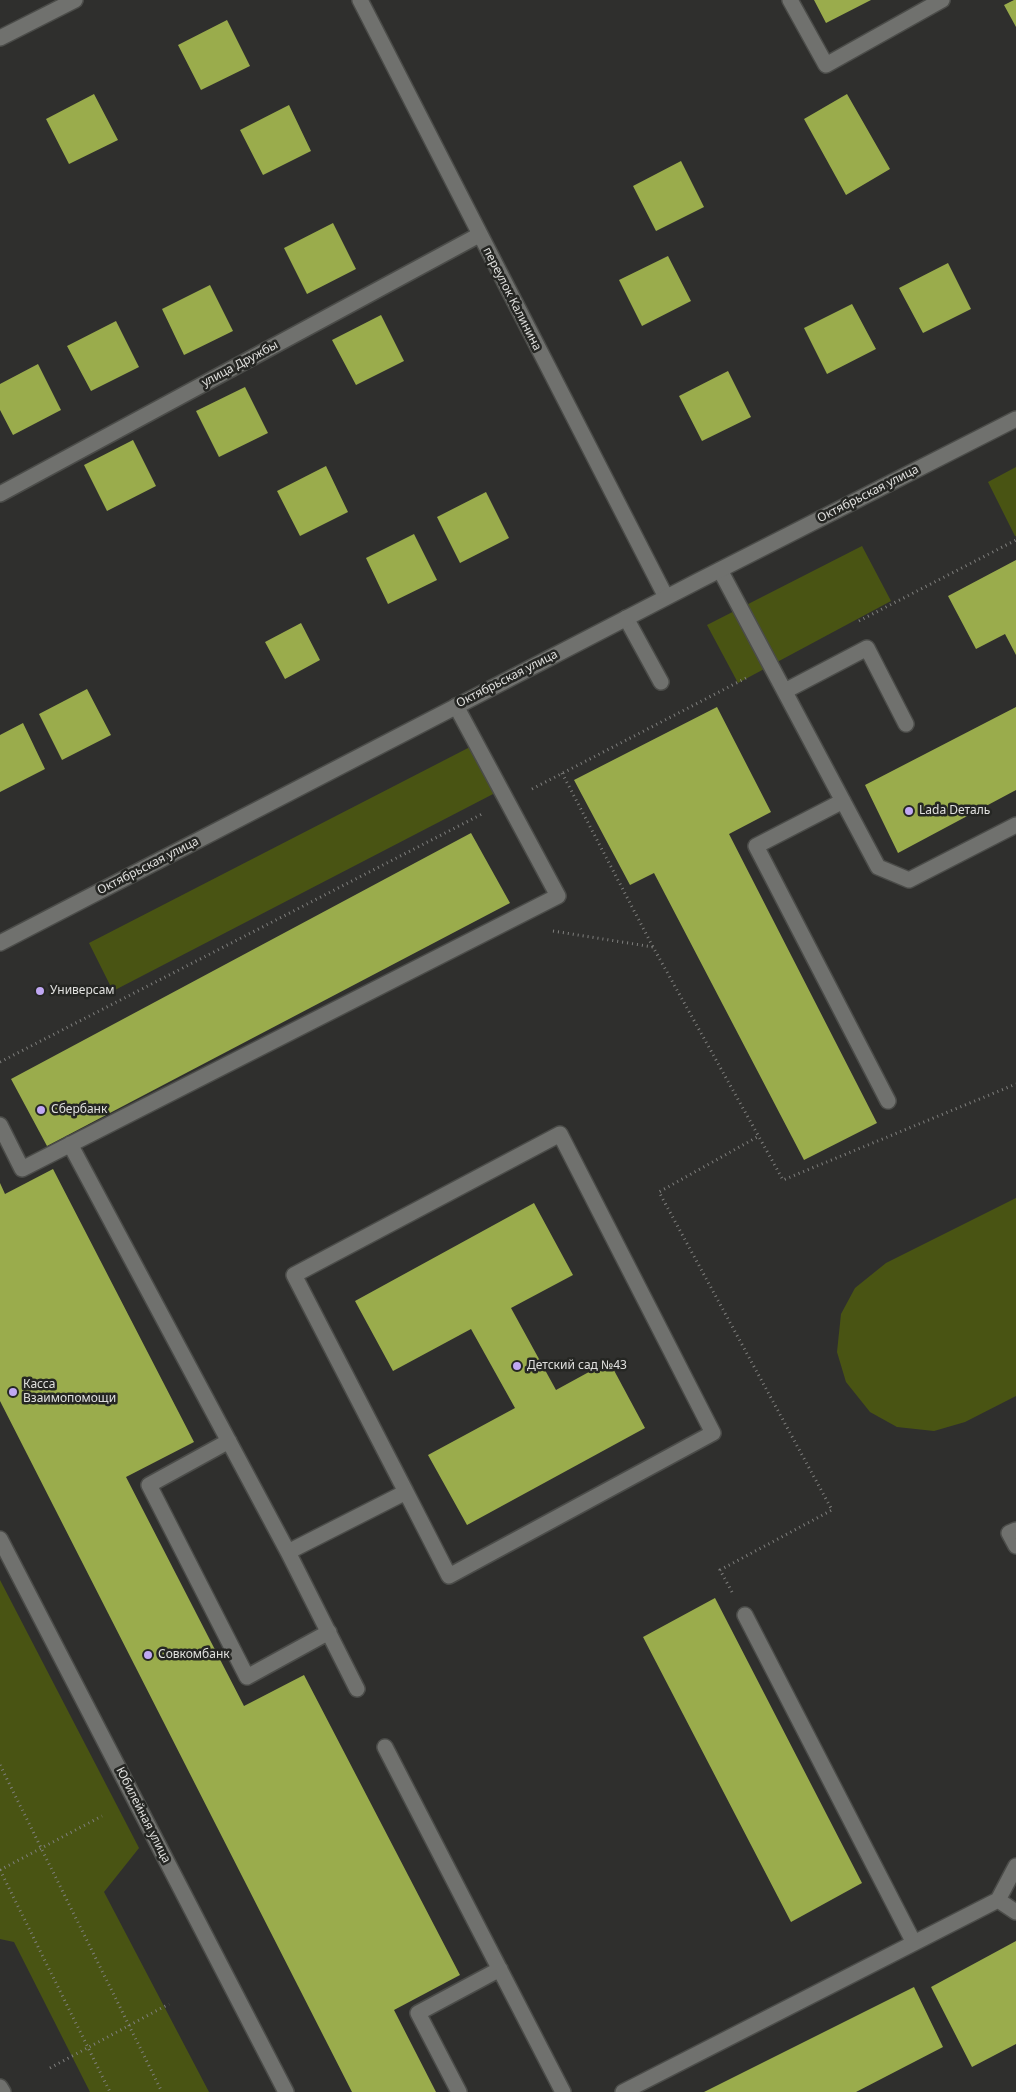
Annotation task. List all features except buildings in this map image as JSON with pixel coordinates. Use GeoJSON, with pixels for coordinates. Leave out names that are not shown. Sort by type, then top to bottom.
{"type":"FeatureCollection","features":[{"type":"Feature","properties":{"kind":"street"},"geometry":{"type":"LineString","coordinates":[[0,38],[74,0]]}},
{"type":"Feature","properties":{"kind":"street","name":"переулок Калинина"},"geometry":{"type":"LineString","coordinates":[[360,0],[666,597]]}},
{"type":"Feature","properties":{"kind":"street"},"geometry":{"type":"LineString","coordinates":[[790,0],[826,65],[942,0]]}},
{"type":"Feature","properties":{"kind":"street","name":"улица Дружбы"},"geometry":{"type":"LineString","coordinates":[[0,494],[479,235]]}},
{"type":"Feature","properties":{"kind":"street","name":"Октябрьская улица"},"geometry":{"type":"LineString","coordinates":[[0,942],[666,597],[1016,419]]}},
{"type":"Feature","properties":{"kind":"street"},"geometry":{"type":"LineString","coordinates":[[720,570],[878,867],[909,880],[1016,825]]}},
{"type":"Feature","properties":{"kind":"street"},"geometry":{"type":"LineString","coordinates":[[626,618],[661,682]]}},
{"type":"Feature","properties":{"kind":"street"},"geometry":{"type":"LineString","coordinates":[[785,691],[867,648],[906,724]]}},
{"type":"Feature","properties":{"kind":"street"},"geometry":{"type":"LineString","coordinates":[[0,1125],[22,1168],[558,896],[456,706]]}},
{"type":"Feature","properties":{"kind":"street"},"geometry":{"type":"LineString","coordinates":[[843,801],[756,846],[888,1101]]}},
{"type":"Feature","properties":{"kind":"street"},"geometry":{"type":"LineString","coordinates":[[560,1134],[713,1433],[449,1576],[406,1492],[294,1275],[560,1134]]}},
{"type":"Feature","properties":{"kind":"street"},"geometry":{"type":"LineString","coordinates":[[70,1144],[288,1552],[357,1689]]}},
{"type":"Feature","properties":{"kind":"street"},"geometry":{"type":"LineString","coordinates":[[229,1441],[149,1486],[248,1677],[329,1632]]}},
{"type":"Feature","properties":{"kind":"street"},"geometry":{"type":"LineString","coordinates":[[288,1552],[406,1492]]}},
{"type":"Feature","properties":{"kind":"street"},"geometry":{"type":"LineString","coordinates":[[1016,1530],[1009,1533],[1016,1546]]}},
{"type":"Feature","properties":{"kind":"street","name":"Юбилейная улица"},"geometry":{"type":"LineString","coordinates":[[0,1539],[286,2092]]}},
{"type":"Feature","properties":{"kind":"street"},"geometry":{"type":"LineString","coordinates":[[745,1614],[914,1943]]}},
{"type":"Feature","properties":{"kind":"street"},"geometry":{"type":"LineString","coordinates":[[385,1747],[563,2092]]}},
{"type":"Feature","properties":{"kind":"street"},"geometry":{"type":"LineString","coordinates":[[623,2092],[998,1900],[1016,1866]]}},
{"type":"Feature","properties":{"kind":"street"},"geometry":{"type":"LineString","coordinates":[[998,1900],[1016,1912]]}},
{"type":"Feature","properties":{"kind":"street"},"geometry":{"type":"LineString","coordinates":[[459,2092],[418,2013],[500,1969]]}},
{"type":"Feature","properties":{"kind":"street"},"geometry":{"type":"LineString","coordinates":[[0,2087],[3,2092]]}},
{"type":"Feature","properties":{"kind":"path"},"geometry":{"type":"LineString","coordinates":[[562,773],[654,947],[783,1180],[1016,1084]]}},
{"type":"Feature","properties":{"kind":"path"},"geometry":{"type":"LineString","coordinates":[[552,931],[654,947]]}},
{"type":"Feature","properties":{"kind":"path"},"geometry":{"type":"LineString","coordinates":[[745,1614],[720,1570],[832,1510],[659,1192],[759,1136]]}},
{"type":"Feature","properties":{"kind":"path"},"geometry":{"type":"LineString","coordinates":[[0,1765],[127,2026],[162,2092]]}},
{"type":"Feature","properties":{"kind":"path"},"geometry":{"type":"LineString","coordinates":[[102,1816],[0,1870],[110,2092]]}},
{"type":"Feature","properties":{"kind":"path"},"geometry":{"type":"LineString","coordinates":[[50,2068],[169,2004]]}},
{"type":"Feature","properties":{"kind":"green space"},"geometry":{"type":"Polygon","coordinates":[[[1016,467],[1016,536],[1015,536],[988,482],[1016,467]]]}},
{"type":"Feature","properties":{"kind":"green space"},"geometry":{"type":"Polygon","coordinates":[[[862,546],[891,601],[738,683],[707,625],[862,546]]]}},
{"type":"Feature","properties":{"kind":"green space"},"geometry":{"type":"Polygon","coordinates":[[[470,747],[495,793],[113,991],[89,943],[470,747]]]}},
{"type":"Feature","properties":{"kind":"green space"},"geometry":{"type":"Polygon","coordinates":[[[1016,1198],[1016,1396],[965,1422],[934,1431],[897,1427],[870,1412],[846,1382],[837,1352],[841,1314],[855,1288],[886,1263],[1016,1198]]]}},
{"type":"Feature","properties":{"kind":"green space"},"geometry":{"type":"Polygon","coordinates":[[[0,1580],[139,1848],[104,1892],[209,2092],[90,2092],[14,1942],[0,1939],[0,1580]]]}},
{"type":"Feature","properties":{"kind":"place","name":"Lada Dеталь"},"geometry":{"type":"Point","coordinates":[909,811]}},
{"type":"Feature","properties":{"kind":"place","name":"Универсам"},"geometry":{"type":"Point","coordinates":[40,991]}},
{"type":"Feature","properties":{"kind":"place","name":"Сбербанк"},"geometry":{"type":"Point","coordinates":[41,1110]}},
{"type":"Feature","properties":{"kind":"place","name":"Детский сад №43"},"geometry":{"type":"Point","coordinates":[517,1366]}},
{"type":"Feature","properties":{"kind":"place","name":"Касса Взаимопомощи"},"geometry":{"type":"Point","coordinates":[13,1392]}},
{"type":"Feature","properties":{"kind":"place","name":"Совкомбанк"},"geometry":{"type":"Point","coordinates":[148,1655]}}]}
